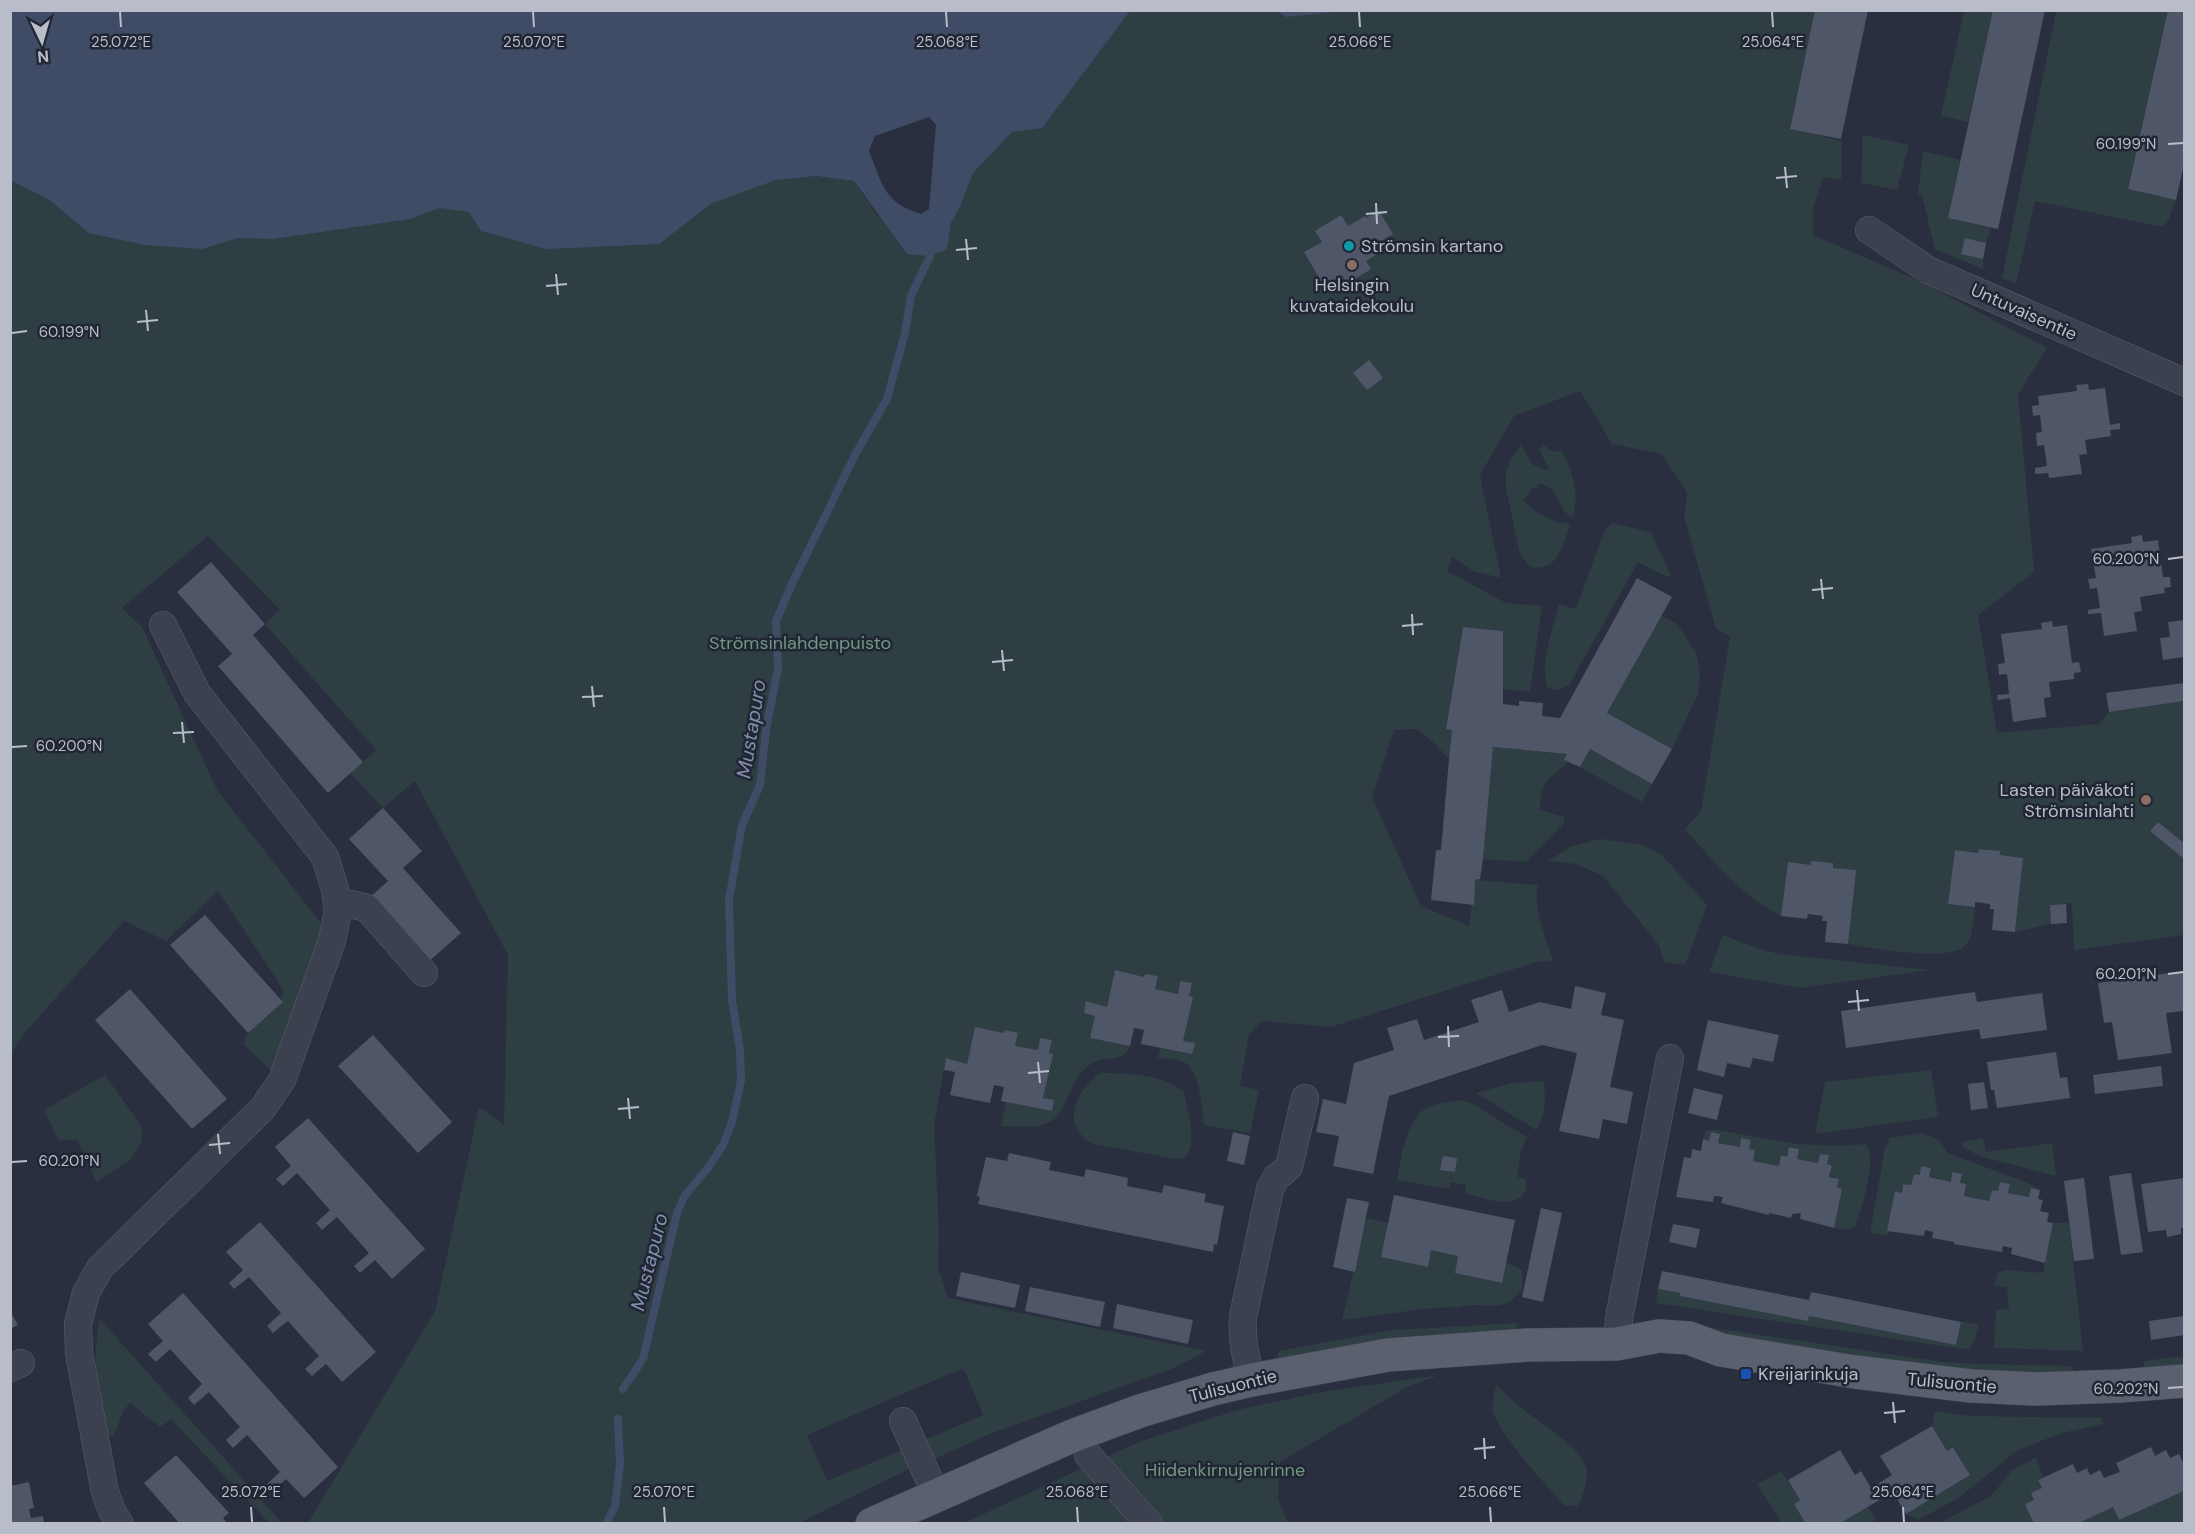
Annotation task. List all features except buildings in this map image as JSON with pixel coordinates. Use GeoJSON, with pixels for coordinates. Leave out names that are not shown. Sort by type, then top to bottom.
{"type":"FeatureCollection","features":[{"type":"Feature","properties":{"kind":"main road","name":"Tulisuontie"},"geometry":{"type":"LineString","coordinates":[[873,1524],[1072,1436],[1140,1411],[1252,1380],[1398,1354],[1528,1345],[1616,1344],[1659,1336],[1689,1338],[1721,1350],[1925,1382],[1982,1387],[2037,1389],[2184,1381]]}},
{"type":"Feature","properties":{"kind":"street","name":"Untuvaisentie"},"geometry":{"type":"LineString","coordinates":[[1869,230],[1928,270],[2184,382]]}},
{"type":"Feature","properties":{"kind":"street"},"geometry":{"type":"LineString","coordinates":[[120,1524],[105,1492],[80,1353],[78,1324],[85,1296],[100,1269],[248,1125],[282,1080],[332,941],[338,911],[325,857],[197,693],[163,626]]}},
{"type":"Feature","properties":{"kind":"street"},"geometry":{"type":"LineString","coordinates":[[337,901],[367,908],[424,974]]}},
{"type":"Feature","properties":{"kind":"street"},"geometry":{"type":"LineString","coordinates":[[1616,1344],[1620,1313],[1670,1058]]}},
{"type":"Feature","properties":{"kind":"street"},"geometry":{"type":"LineString","coordinates":[[1252,1380],[1242,1343],[1243,1317],[1270,1189],[1276,1178],[1289,1167],[1305,1098]]}},
{"type":"Feature","properties":{"kind":"street"},"geometry":{"type":"LineString","coordinates":[[903,1421],[936,1495]]}},
{"type":"Feature","properties":{"kind":"street"},"geometry":{"type":"LineString","coordinates":[[1088,1455],[1149,1524]]}},
{"type":"Feature","properties":{"kind":"green space","name":"Strömsinlahdenpuisto"},"geometry":{"type":"Polygon","coordinates":[[[1130,10],[1815,11],[1790,128],[1842,141],[1841,180],[1824,177],[1813,207],[1813,235],[1924,283],[2047,348],[2018,394],[2034,572],[1978,615],[1997,733],[2099,724],[2109,712],[2184,701],[2184,843],[2158,822],[2150,831],[2184,859],[2184,935],[2074,950],[2072,903],[2050,905],[2051,924],[2015,932],[2023,858],[2000,855],[2000,851],[1979,849],[1978,853],[1956,850],[1948,904],[1975,907],[1973,928],[1970,939],[1964,947],[1941,953],[1907,953],[1848,944],[1855,870],[1833,868],[1833,863],[1811,862],[1811,865],[1788,863],[1781,916],[1766,908],[1741,888],[1685,829],[1701,811],[1730,636],[1716,629],[1684,517],[1687,492],[1661,454],[1612,444],[1580,391],[1514,416],[1480,475],[1501,578],[1473,571],[1452,557],[1447,571],[1506,603],[1542,606],[1530,692],[1503,689],[1503,631],[1463,627],[1446,728],[1452,730],[1449,759],[1433,742],[1416,729],[1394,730],[1372,797],[1421,906],[1469,926],[1475,880],[1538,885],[1539,913],[1553,961],[1536,962],[1331,1027],[1262,1021],[1249,1034],[1240,1086],[1259,1090],[1250,1133],[1204,1125],[1200,1092],[1191,1069],[1180,1061],[1158,1058],[1160,1048],[1192,1054],[1194,1043],[1183,1041],[1192,997],[1189,996],[1192,983],[1180,981],[1178,994],[1155,989],[1158,976],[1145,974],[1144,977],[1115,970],[1107,1007],[1087,1001],[1084,1013],[1095,1016],[1091,1038],[1130,1046],[1122,1056],[1102,1059],[1084,1070],[1060,1112],[1043,1125],[1001,1126],[1006,1102],[1052,1111],[1053,1100],[1043,1098],[1052,1054],[1049,1053],[1052,1041],[1040,1038],[1038,1050],[1015,1046],[1018,1034],[975,1028],[967,1064],[946,1058],[934,1125],[939,1230],[938,1268],[948,1298],[1206,1351],[1174,1368],[992,1433],[932,1460],[922,1441],[983,1415],[962,1369],[940,1378],[807,1435],[827,1481],[905,1449],[913,1467],[799,1523],[308,1523],[435,1311],[479,1107],[504,1125],[508,955],[415,781],[383,808],[350,773],[376,750],[265,624],[280,610],[208,536],[122,608],[142,627],[217,790],[324,927],[272,1071],[243,1044],[248,1033],[281,1004],[283,989],[218,891],[166,941],[124,921],[23,1035],[11,1053],[11,181],[48,199],[89,233],[106,204],[816,176],[854,181],[877,215],[930,256],[947,249],[951,223],[961,205],[973,173],[1030,100],[1130,10]]]}},
{"type":"Feature","properties":{"kind":"green space"},"geometry":{"type":"Polygon","coordinates":[[[1964,11],[1993,11],[1968,122],[1941,116],[1964,11]]]}},
{"type":"Feature","properties":{"kind":"green space"},"geometry":{"type":"Polygon","coordinates":[[[2056,11],[2168,11],[2128,189],[2176,200],[2169,219],[2163,227],[2035,201],[2016,284],[2002,278],[2056,11]]]}},
{"type":"Feature","properties":{"kind":"green space"},"geometry":{"type":"Polygon","coordinates":[[[1863,135],[1909,145],[1897,190],[1861,183],[1863,135]]]}},
{"type":"Feature","properties":{"kind":"green space"},"geometry":{"type":"Polygon","coordinates":[[[1923,151],[1960,160],[1948,218],[1991,228],[1986,243],[1965,238],[1962,254],[1983,259],[1983,269],[1935,249],[1922,196],[1918,194],[1923,151]]]}},
{"type":"Feature","properties":{"kind":"green space"},"geometry":{"type":"Polygon","coordinates":[[[1521,445],[1533,465],[1548,470],[1539,450],[1544,445],[1553,452],[1562,450],[1572,476],[1576,501],[1572,518],[1564,511],[1553,490],[1540,483],[1537,488],[1532,488],[1523,501],[1539,514],[1558,523],[1565,522],[1570,525],[1558,556],[1547,566],[1530,567],[1520,554],[1506,489],[1506,472],[1511,459],[1521,445]]]}},
{"type":"Feature","properties":{"kind":"green space"},"geometry":{"type":"Polygon","coordinates":[[[1612,523],[1651,532],[1671,576],[1667,577],[1638,562],[1569,685],[1550,689],[1547,687],[1545,677],[1546,656],[1559,604],[1576,609],[1605,529],[1612,523]]]}},
{"type":"Feature","properties":{"kind":"green space"},"geometry":{"type":"Polygon","coordinates":[[[1661,615],[1677,624],[1696,652],[1700,673],[1698,694],[1672,749],[1607,713],[1661,615]]]}},
{"type":"Feature","properties":{"kind":"green space"},"geometry":{"type":"Polygon","coordinates":[[[1493,747],[1567,754],[1564,760],[1568,762],[1544,786],[1540,810],[1564,817],[1565,822],[1526,862],[1483,859],[1493,747]]]}},
{"type":"Feature","properties":{"kind":"green space"},"geometry":{"type":"Polygon","coordinates":[[[1590,749],[1652,784],[1642,802],[1580,767],[1590,749]]]}},
{"type":"Feature","properties":{"kind":"green space"},"geometry":{"type":"Polygon","coordinates":[[[1600,839],[1638,844],[1661,854],[1707,905],[1685,965],[1664,962],[1659,945],[1603,876],[1576,864],[1548,861],[1570,847],[1600,839]]]}},
{"type":"Feature","properties":{"kind":"green space"},"geometry":{"type":"Polygon","coordinates":[[[1723,935],[1779,954],[1929,970],[1800,988],[1709,972],[1723,935]]]}},
{"type":"Feature","properties":{"kind":"green space"},"geometry":{"type":"Polygon","coordinates":[[[1931,1070],[1938,1117],[1815,1134],[1825,1082],[1931,1070]]]}},
{"type":"Feature","properties":{"kind":"green space"},"geometry":{"type":"Polygon","coordinates":[[[1100,1073],[1133,1074],[1155,1078],[1166,1081],[1184,1092],[1191,1134],[1191,1143],[1186,1157],[1176,1159],[1093,1144],[1083,1136],[1074,1118],[1075,1108],[1084,1089],[1100,1073]]]}},
{"type":"Feature","properties":{"kind":"green space"},"geometry":{"type":"Polygon","coordinates":[[[105,1075],[142,1127],[141,1144],[130,1160],[96,1182],[77,1139],[59,1141],[44,1110],[105,1075]]]}},
{"type":"Feature","properties":{"kind":"green space"},"geometry":{"type":"Polygon","coordinates":[[[1544,1081],[1544,1112],[1536,1130],[1476,1093],[1511,1083],[1544,1081]]]}},
{"type":"Feature","properties":{"kind":"green space"},"geometry":{"type":"Polygon","coordinates":[[[1460,1100],[1471,1103],[1527,1137],[1521,1151],[1517,1177],[1524,1178],[1526,1183],[1526,1189],[1520,1197],[1507,1202],[1499,1202],[1467,1194],[1466,1185],[1451,1182],[1449,1189],[1397,1180],[1409,1129],[1420,1112],[1428,1107],[1460,1100]]]}},
{"type":"Feature","properties":{"kind":"green space"},"geometry":{"type":"Polygon","coordinates":[[[1706,1130],[1797,1144],[1838,1146],[1866,1144],[1869,1151],[1869,1173],[1855,1227],[1848,1230],[1834,1228],[1842,1189],[1837,1187],[1838,1179],[1830,1177],[1832,1166],[1827,1164],[1829,1155],[1820,1154],[1818,1163],[1797,1159],[1799,1149],[1789,1147],[1787,1157],[1781,1155],[1779,1166],[1753,1161],[1755,1151],[1749,1149],[1751,1140],[1742,1138],[1740,1147],[1718,1143],[1720,1134],[1711,1132],[1709,1141],[1703,1139],[1706,1130]]]}},
{"type":"Feature","properties":{"kind":"green space"},"geometry":{"type":"Polygon","coordinates":[[[1921,1133],[1937,1140],[1947,1153],[2026,1182],[2040,1190],[2031,1188],[2029,1197],[2008,1193],[2010,1184],[2000,1182],[1998,1191],[1992,1190],[1989,1201],[1964,1196],[1966,1185],[1960,1183],[1962,1175],[1953,1173],[1951,1182],[1929,1177],[1931,1168],[1922,1166],[1920,1175],[1914,1174],[1911,1185],[1903,1184],[1902,1193],[1895,1192],[1888,1236],[1870,1233],[1885,1148],[1890,1138],[1921,1133]]]}},
{"type":"Feature","properties":{"kind":"green space"},"geometry":{"type":"Polygon","coordinates":[[[1983,1138],[1986,1152],[2052,1143],[2056,1176],[1979,1156],[1962,1146],[1961,1142],[1983,1138]]]}},
{"type":"Feature","properties":{"kind":"green space"},"geometry":{"type":"Polygon","coordinates":[[[1366,1218],[1389,1223],[1381,1257],[1428,1267],[1431,1250],[1458,1256],[1455,1273],[1501,1283],[1506,1262],[1522,1270],[1522,1291],[1500,1305],[1423,1309],[1342,1320],[1366,1218]]]}},
{"type":"Feature","properties":{"kind":"green space"},"geometry":{"type":"Polygon","coordinates":[[[2053,1223],[2069,1223],[2083,1351],[1994,1348],[1996,1310],[2009,1308],[2007,1287],[1994,1286],[1997,1273],[2006,1270],[2043,1273],[2053,1223]]]}},
{"type":"Feature","properties":{"kind":"green space"},"geometry":{"type":"Polygon","coordinates":[[[1658,1289],[1680,1293],[1680,1296],[1808,1321],[1809,1316],[1956,1345],[1961,1322],[1979,1324],[1970,1348],[1962,1349],[1656,1303],[1658,1289]]]}},
{"type":"Feature","properties":{"kind":"green space"},"geometry":{"type":"Polygon","coordinates":[[[99,1318],[282,1523],[269,1523],[171,1419],[160,1427],[130,1403],[124,1410],[113,1437],[106,1433],[95,1359],[99,1318]]]}},
{"type":"Feature","properties":{"kind":"green space"},"geometry":{"type":"Polygon","coordinates":[[[1517,1323],[1515,1334],[1281,1361],[1278,1358],[1278,1351],[1393,1330],[1517,1323]]]}},
{"type":"Feature","properties":{"kind":"green space"},"geometry":{"type":"Polygon","coordinates":[[[1686,1324],[1943,1362],[2073,1366],[2074,1377],[2024,1377],[1741,1341],[1686,1324]]]}},
{"type":"Feature","properties":{"kind":"green space"},"geometry":{"type":"Polygon","coordinates":[[[2184,1356],[2184,1369],[2144,1371],[2144,1361],[2184,1356]]]}},
{"type":"Feature","properties":{"kind":"green space","name":"Hiidenkirnujenrinne"},"geometry":{"type":"Polygon","coordinates":[[[1439,1375],[1407,1387],[1280,1462],[1278,1498],[1288,1523],[962,1524],[1139,1442],[1237,1410],[1316,1393],[1439,1375]]]}},
{"type":"Feature","properties":{"kind":"green space"},"geometry":{"type":"Polygon","coordinates":[[[1496,1384],[1520,1407],[1569,1444],[1584,1462],[1587,1480],[1578,1507],[1564,1505],[1525,1460],[1498,1423],[1493,1412],[1496,1384]]]}},
{"type":"Feature","properties":{"kind":"green space"},"geometry":{"type":"Polygon","coordinates":[[[1935,1411],[1971,1416],[2102,1418],[2103,1424],[2062,1433],[2018,1450],[1957,1499],[1918,1520],[1906,1514],[1970,1475],[1954,1447],[1947,1451],[1932,1426],[1935,1411]]]}},
{"type":"Feature","properties":{"kind":"green space"},"geometry":{"type":"Polygon","coordinates":[[[2036,1457],[2043,1477],[2038,1480],[2042,1488],[2034,1500],[2034,1523],[1938,1524],[1992,1495],[2011,1471],[2036,1457]]]}},
{"type":"Feature","properties":{"kind":"green space"},"geometry":{"type":"Polygon","coordinates":[[[1781,1471],[1800,1500],[1794,1504],[1806,1523],[1782,1523],[1757,1484],[1781,1471]]]}},
{"type":"Feature","properties":{"kind":"green space"},"geometry":{"type":"Polygon","coordinates":[[[2184,1491],[2184,1523],[2077,1524],[2113,1507],[2119,1520],[2184,1491]]]}},
{"type":"Feature","properties":{"kind":"green space"},"geometry":{"type":"Polygon","coordinates":[[[1868,1507],[1876,1518],[1872,1523],[1839,1524],[1868,1507]]]}},
{"type":"Feature","properties":{"kind":"water"},"geometry":{"type":"Polygon","coordinates":[[[11,10],[1130,11],[1042,128],[1012,132],[973,173],[961,205],[951,223],[947,249],[930,256],[907,254],[854,181],[816,176],[776,180],[712,203],[659,244],[546,249],[481,231],[469,212],[440,208],[410,219],[273,239],[238,238],[202,249],[145,245],[89,233],[48,199],[11,181],[11,10]],[[929,117],[875,136],[869,151],[886,191],[899,204],[921,214],[929,209],[936,125],[929,117]]]}},
{"type":"Feature","properties":{"kind":"water"},"geometry":{"type":"Polygon","coordinates":[[[1277,11],[1345,11],[1286,17],[1277,11]]]}},
{"type":"Feature","properties":{"kind":"waterway","name":"Mustapuro"},"geometry":{"type":"LineString","coordinates":[[623,1389],[643,1359],[677,1213],[685,1195],[708,1168],[723,1145],[732,1122],[741,1081],[740,1050],[732,1000],[729,900],[742,825],[760,785],[766,730],[778,668],[776,621],[855,455],[887,399],[905,333],[911,296],[930,256]]}},
{"type":"Feature","properties":{"kind":"waterway","name":"Mustapuro"},"geometry":{"type":"LineString","coordinates":[[606,1524],[615,1506],[620,1464],[618,1419]]}},
{"type":"Feature","properties":{"kind":"place","name":"Strömsin kartano"},"geometry":{"type":"Point","coordinates":[1349,246]}},
{"type":"Feature","properties":{"kind":"place","name":"Helsingin kuvataidekoulu"},"geometry":{"type":"Point","coordinates":[1352,265]}},
{"type":"Feature","properties":{"kind":"place","name":"Lasten päiväkoti Strömsinlahti"},"geometry":{"type":"Point","coordinates":[2146,800]}},
{"type":"Feature","properties":{"kind":"place","name":"Kreijarinkuja"},"geometry":{"type":"Point","coordinates":[1746,1374]}}]}
